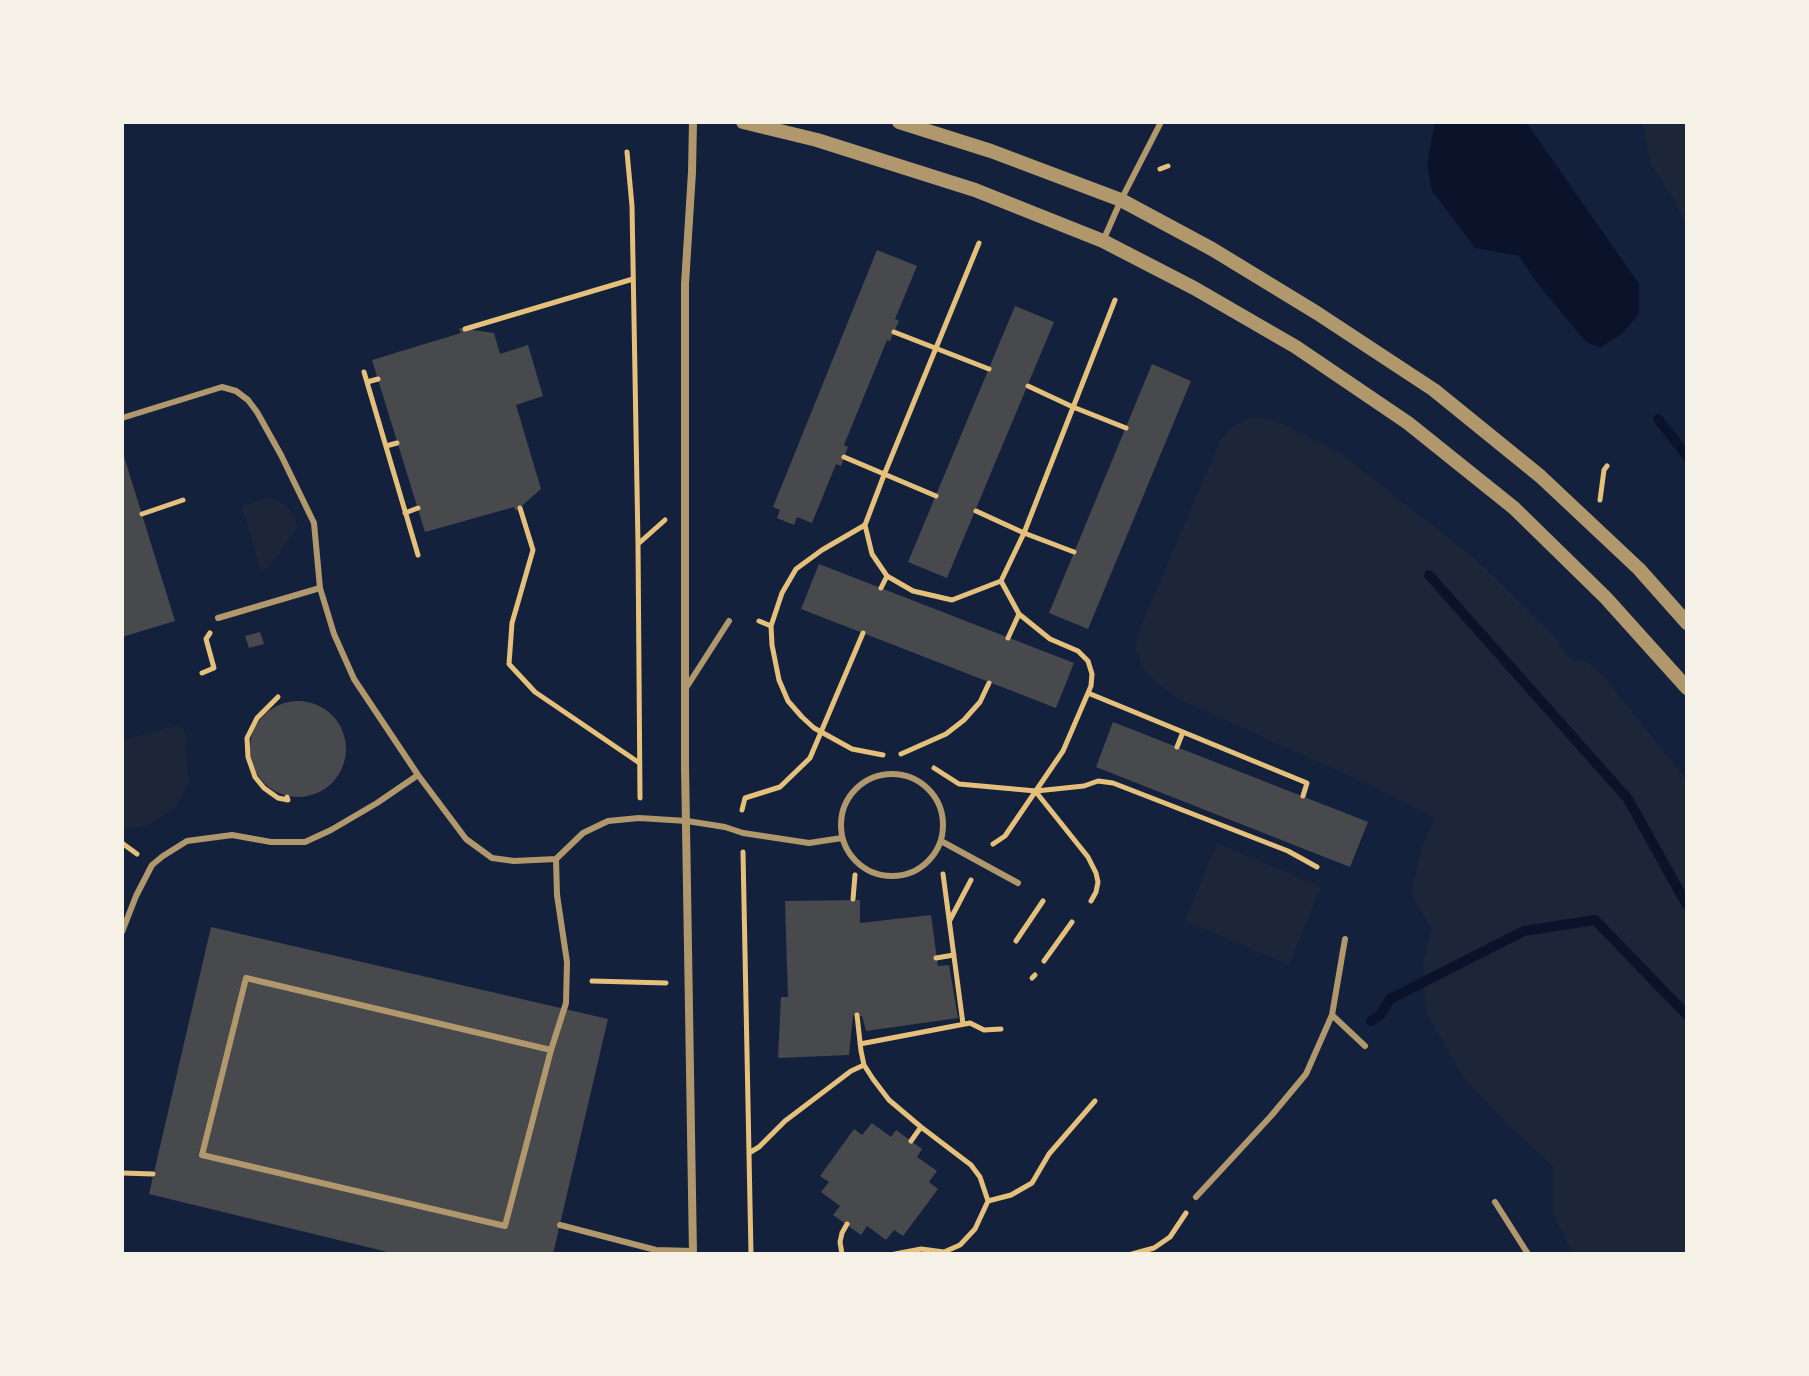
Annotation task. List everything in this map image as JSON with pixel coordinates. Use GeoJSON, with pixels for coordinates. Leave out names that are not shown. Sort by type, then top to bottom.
{"type":"FeatureCollection","features":[{"type":"Feature","properties":{"kind":"street"},"geometry":{"type":"LineString","coordinates":[[693,122],[685,284],[687,821],[693,1253]]}},
{"type":"Feature","properties":{"kind":"street"},"geometry":{"type":"LineString","coordinates":[[743,122],[817,140],[975,190],[1103,241],[1194,288],[1296,347],[1408,423],[1514,508],[1606,598],[1687,688]]}},
{"type":"Feature","properties":{"kind":"street"},"geometry":{"type":"LineString","coordinates":[[899,122],[991,151],[1121,200],[1212,249],[1291,297],[1434,390],[1540,476],[1639,569],[1687,623]]}},
{"type":"Feature","properties":{"kind":"lane"},"geometry":{"type":"LineString","coordinates":[[1103,241],[1161,122]]}},
{"type":"Feature","properties":{"kind":"lane"},"geometry":{"type":"LineString","coordinates":[[122,418],[222,387],[236,391],[248,400],[281,455],[314,523],[320,588],[334,634],[354,679],[418,775],[466,839],[492,858],[514,861],[556,859],[583,833],[608,821],[639,818],[687,821],[809,843],[842,838]]}},
{"type":"Feature","properties":{"kind":"lane"},"geometry":{"type":"LineString","coordinates":[[218,618],[320,588]]}},
{"type":"Feature","properties":{"kind":"lane"},"geometry":{"type":"LineString","coordinates":[[686,688],[729,621]]}},
{"type":"Feature","properties":{"kind":"lane"},"geometry":{"type":"LineString","coordinates":[[901,774],[915,779],[927,787],[942,813],[941,841],[932,858],[918,870],[900,876],[881,876],[863,868],[849,855],[842,838],[840,823],[849,795],[872,777],[901,774]]}},
{"type":"Feature","properties":{"kind":"lane"},"geometry":{"type":"LineString","coordinates":[[122,932],[152,865],[187,841],[232,835],[271,842],[305,842],[377,803],[418,775]]}},
{"type":"Feature","properties":{"kind":"lane"},"geometry":{"type":"LineString","coordinates":[[941,841],[1018,883]]}},
{"type":"Feature","properties":{"kind":"lane"},"geometry":{"type":"LineString","coordinates":[[551,1050],[246,978],[202,1155],[505,1226],[566,1003],[567,962],[557,895],[556,859]]}},
{"type":"Feature","properties":{"kind":"lane"},"geometry":{"type":"LineString","coordinates":[[1196,1197],[1306,1074],[1332,1015],[1345,939]]}},
{"type":"Feature","properties":{"kind":"lane"},"geometry":{"type":"LineString","coordinates":[[1332,1015],[1365,1046]]}},
{"type":"Feature","properties":{"kind":"lane"},"geometry":{"type":"LineString","coordinates":[[1495,1202],[1528,1254]]}},
{"type":"Feature","properties":{"kind":"lane"},"geometry":{"type":"LineString","coordinates":[[560,1225],[656,1250],[693,1253]]}},
{"type":"Feature","properties":{"kind":"path"},"geometry":{"type":"LineString","coordinates":[[627,152],[632,206],[640,798]]}},
{"type":"Feature","properties":{"kind":"path"},"geometry":{"type":"LineString","coordinates":[[1160,169],[1168,166]]}},
{"type":"Feature","properties":{"kind":"path"},"geometry":{"type":"LineString","coordinates":[[979,243],[865,525],[872,554],[887,576],[913,591],[952,600],[1001,581],[1024,533],[1115,300]]}},
{"type":"Feature","properties":{"kind":"path"},"geometry":{"type":"LineString","coordinates":[[465,329],[633,279]]}},
{"type":"Feature","properties":{"kind":"path"},"geometry":{"type":"LineString","coordinates":[[894,332],[989,369]]}},
{"type":"Feature","properties":{"kind":"path"},"geometry":{"type":"LineString","coordinates":[[364,372],[418,555]]}},
{"type":"Feature","properties":{"kind":"path"},"geometry":{"type":"LineString","coordinates":[[367,382],[378,379]]}},
{"type":"Feature","properties":{"kind":"path"},"geometry":{"type":"LineString","coordinates":[[1028,386],[1126,428]]}},
{"type":"Feature","properties":{"kind":"path"},"geometry":{"type":"LineString","coordinates":[[386,446],[397,443]]}},
{"type":"Feature","properties":{"kind":"path"},"geometry":{"type":"LineString","coordinates":[[844,457],[936,496]]}},
{"type":"Feature","properties":{"kind":"path"},"geometry":{"type":"LineString","coordinates":[[142,514],[183,500]]}},
{"type":"Feature","properties":{"kind":"path"},"geometry":{"type":"LineString","coordinates":[[405,513],[418,508]]}},
{"type":"Feature","properties":{"kind":"path"},"geometry":{"type":"LineString","coordinates":[[520,508],[533,550],[512,623],[509,664],[535,692],[638,762]]}},
{"type":"Feature","properties":{"kind":"path"},"geometry":{"type":"LineString","coordinates":[[976,511],[1074,552]]}},
{"type":"Feature","properties":{"kind":"path"},"geometry":{"type":"LineString","coordinates":[[638,544],[665,519]]}},
{"type":"Feature","properties":{"kind":"path"},"geometry":{"type":"LineString","coordinates":[[865,525],[796,569],[782,593],[771,626],[772,645],[779,680],[788,701],[802,717],[822,733],[852,749],[883,755]]}},
{"type":"Feature","properties":{"kind":"path"},"geometry":{"type":"LineString","coordinates":[[881,588],[887,576]]}},
{"type":"Feature","properties":{"kind":"path"},"geometry":{"type":"LineString","coordinates":[[993,844],[1005,836],[1063,751],[1088,693],[1092,674],[1088,661],[1078,651],[1050,639],[1019,614],[1001,581]]}},
{"type":"Feature","properties":{"kind":"path"},"geometry":{"type":"LineString","coordinates":[[1008,638],[1019,614]]}},
{"type":"Feature","properties":{"kind":"path"},"geometry":{"type":"LineString","coordinates":[[759,621],[771,626]]}},
{"type":"Feature","properties":{"kind":"path"},"geometry":{"type":"LineString","coordinates":[[742,810],[745,798],[780,787],[810,758],[863,633]]}},
{"type":"Feature","properties":{"kind":"path"},"geometry":{"type":"LineString","coordinates":[[202,673],[214,668],[206,639]]}},
{"type":"Feature","properties":{"kind":"path"},"geometry":{"type":"LineString","coordinates":[[901,754],[946,734],[964,720],[980,702],[989,683]]}},
{"type":"Feature","properties":{"kind":"path"},"geometry":{"type":"LineString","coordinates":[[1088,693],[1307,783],[1303,796]]}},
{"type":"Feature","properties":{"kind":"path"},"geometry":{"type":"LineString","coordinates":[[278,697],[257,718],[247,738],[248,757],[255,777],[264,788],[278,798],[288,800],[287,797]]}},
{"type":"Feature","properties":{"kind":"path"},"geometry":{"type":"LineString","coordinates":[[1177,747],[1183,732]]}},
{"type":"Feature","properties":{"kind":"path"},"geometry":{"type":"LineString","coordinates":[[934,768],[959,784],[1036,791],[1084,786],[1098,781],[1113,783],[1288,851],[1317,867]]}},
{"type":"Feature","properties":{"kind":"path"},"geometry":{"type":"LineString","coordinates":[[1036,791],[1088,857],[1098,882],[1091,901]]}},
{"type":"Feature","properties":{"kind":"path"},"geometry":{"type":"LineString","coordinates":[[1159,800],[1162,793]]}},
{"type":"Feature","properties":{"kind":"path"},"geometry":{"type":"LineString","coordinates":[[1288,851],[1291,843]]}},
{"type":"Feature","properties":{"kind":"path"},"geometry":{"type":"LineString","coordinates":[[743,851],[751,1254]]}},
{"type":"Feature","properties":{"kind":"path"},"geometry":{"type":"LineString","coordinates":[[943,874],[963,1024]]}},
{"type":"Feature","properties":{"kind":"path"},"geometry":{"type":"LineString","coordinates":[[853,899],[855,875]]}},
{"type":"Feature","properties":{"kind":"path"},"geometry":{"type":"LineString","coordinates":[[950,921],[971,880]]}},
{"type":"Feature","properties":{"kind":"path"},"geometry":{"type":"LineString","coordinates":[[1016,941],[1043,901]]}},
{"type":"Feature","properties":{"kind":"path"},"geometry":{"type":"LineString","coordinates":[[1044,961],[1072,922]]}},
{"type":"Feature","properties":{"kind":"path"},"geometry":{"type":"LineString","coordinates":[[936,958],[954,955]]}},
{"type":"Feature","properties":{"kind":"path"},"geometry":{"type":"LineString","coordinates":[[592,981],[666,983]]}},
{"type":"Feature","properties":{"kind":"path"},"geometry":{"type":"LineString","coordinates":[[857,1015],[864,1065],[889,1100],[971,1165],[980,1177],[988,1201],[975,1229],[960,1245],[945,1253],[921,1249],[895,1254]]}},
{"type":"Feature","properties":{"kind":"path"},"geometry":{"type":"LineString","coordinates":[[860,1044],[970,1023],[984,1030],[1001,1029]]}},
{"type":"Feature","properties":{"kind":"path"},"geometry":{"type":"LineString","coordinates":[[749,1153],[785,1121],[851,1071],[864,1065]]}},
{"type":"Feature","properties":{"kind":"path"},"geometry":{"type":"LineString","coordinates":[[988,1201],[1011,1195],[1032,1183],[1049,1154],[1095,1101]]}},
{"type":"Feature","properties":{"kind":"path"},"geometry":{"type":"LineString","coordinates":[[911,1141],[921,1127]]}},
{"type":"Feature","properties":{"kind":"path"},"geometry":{"type":"LineString","coordinates":[[122,1173],[153,1174]]}},
{"type":"Feature","properties":{"kind":"path"},"geometry":{"type":"LineString","coordinates":[[1132,1254],[1154,1248],[1170,1237],[1196,1197]]}},
{"type":"Feature","properties":{"kind":"path"},"geometry":{"type":"LineString","coordinates":[[842,1254],[840,1242],[847,1224]]}},
{"type":"Feature","properties":{"kind":"shaded area"},"geometry":{"type":"Polygon","coordinates":[[[1435,122],[1526,122],[1639,284],[1639,313],[1624,332],[1600,348],[1585,341],[1519,256],[1475,248],[1432,191],[1427,165],[1435,122]]]}},
{"type":"Feature","properties":{"kind":"shaded area"},"geometry":{"type":"Polygon","coordinates":[[[1642,122],[1687,122],[1687,226],[1651,164],[1642,122]]]}},
{"type":"Feature","properties":{"kind":"shaded area"},"geometry":{"type":"Polygon","coordinates":[[[1263,417],[1343,455],[1476,560],[1555,637],[1569,659],[1587,662],[1605,678],[1687,781],[1687,1254],[1573,1254],[1553,1215],[1553,1166],[1509,1126],[1464,1078],[1426,1013],[1423,966],[1431,928],[1411,894],[1423,843],[1436,818],[1178,699],[1143,669],[1136,649],[1138,633],[1219,443],[1232,427],[1249,418],[1263,417]]]}},
{"type":"Feature","properties":{"kind":"shaded area"},"geometry":{"type":"Polygon","coordinates":[[[269,497],[285,505],[294,515],[298,527],[269,567],[261,571],[242,506],[269,497]]]}},
{"type":"Feature","properties":{"kind":"shaded area"},"geometry":{"type":"Polygon","coordinates":[[[178,725],[184,729],[187,738],[185,747],[189,782],[175,808],[150,824],[128,829],[122,827],[122,736],[124,740],[178,725]]]}},
{"type":"Feature","properties":{"kind":"shaded area"},"geometry":{"type":"Polygon","coordinates":[[[1217,843],[1321,887],[1289,965],[1185,921],[1217,843]]]}},
{"type":"Feature","properties":{"kind":"building"},"geometry":{"type":"Polygon","coordinates":[[[877,250],[917,266],[895,319],[899,321],[890,341],[887,340],[844,445],[848,447],[841,466],[836,464],[812,523],[797,517],[794,525],[777,518],[780,510],[773,507],[877,250]]]}},
{"type":"Feature","properties":{"kind":"building"},"geometry":{"type":"Polygon","coordinates":[[[1015,306],[1054,322],[947,578],[908,562],[1015,306]]]}},
{"type":"Feature","properties":{"kind":"building"},"geometry":{"type":"Polygon","coordinates":[[[459,328],[494,333],[500,354],[528,345],[543,396],[516,405],[541,489],[516,511],[514,507],[425,532],[372,360],[461,333],[459,328]]]}},
{"type":"Feature","properties":{"kind":"building"},"geometry":{"type":"Polygon","coordinates":[[[1152,364],[1191,381],[1088,629],[1049,613],[1152,364]]]}},
{"type":"Feature","properties":{"kind":"building"},"geometry":{"type":"Polygon","coordinates":[[[122,450],[175,621],[122,637],[122,450]]]}},
{"type":"Feature","properties":{"kind":"building"},"geometry":{"type":"Polygon","coordinates":[[[819,564],[1074,663],[1056,708],[801,609],[819,564]]]}},
{"type":"Feature","properties":{"kind":"building"},"geometry":{"type":"Polygon","coordinates":[[[260,632],[264,644],[249,648],[245,636],[260,632]]]}},
{"type":"Feature","properties":{"kind":"building"},"geometry":{"type":"Polygon","coordinates":[[[298,701],[316,705],[332,715],[342,731],[346,749],[342,767],[332,783],[316,793],[298,797],[280,793],[264,783],[254,767],[250,749],[254,731],[264,715],[280,705],[298,701]]]}},
{"type":"Feature","properties":{"kind":"building"},"geometry":{"type":"Polygon","coordinates":[[[1113,722],[1368,822],[1350,867],[1096,767],[1113,722]]]}},
{"type":"Feature","properties":{"kind":"building"},"geometry":{"type":"Polygon","coordinates":[[[860,900],[860,923],[931,915],[938,966],[949,965],[958,1018],[866,1031],[862,1016],[853,1015],[849,1055],[778,1058],[781,997],[788,997],[785,901],[860,900]]]}},
{"type":"Feature","properties":{"kind":"building"},"geometry":{"type":"Polygon","coordinates":[[[211,927],[608,1019],[553,1254],[396,1254],[149,1194],[211,927]]]}},
{"type":"Feature","properties":{"kind":"building"},"geometry":{"type":"Polygon","coordinates":[[[872,1123],[891,1137],[896,1130],[922,1149],[917,1157],[937,1171],[929,1182],[938,1189],[903,1236],[894,1230],[886,1240],[867,1226],[861,1235],[833,1215],[840,1206],[821,1192],[829,1182],[820,1176],[854,1129],[862,1135],[872,1123]]]}},
{"type":"Feature","properties":{"kind":"waterway"},"geometry":{"type":"LineString","coordinates":[[1658,419],[1687,456]]}},
{"type":"Feature","properties":{"kind":"waterway"},"geometry":{"type":"LineString","coordinates":[[1429,575],[1628,799],[1687,905]]}},
{"type":"Feature","properties":{"kind":"waterway"},"geometry":{"type":"LineString","coordinates":[[1371,1021],[1380,1015],[1390,999],[1524,931],[1595,920],[1687,1015]]}}]}
